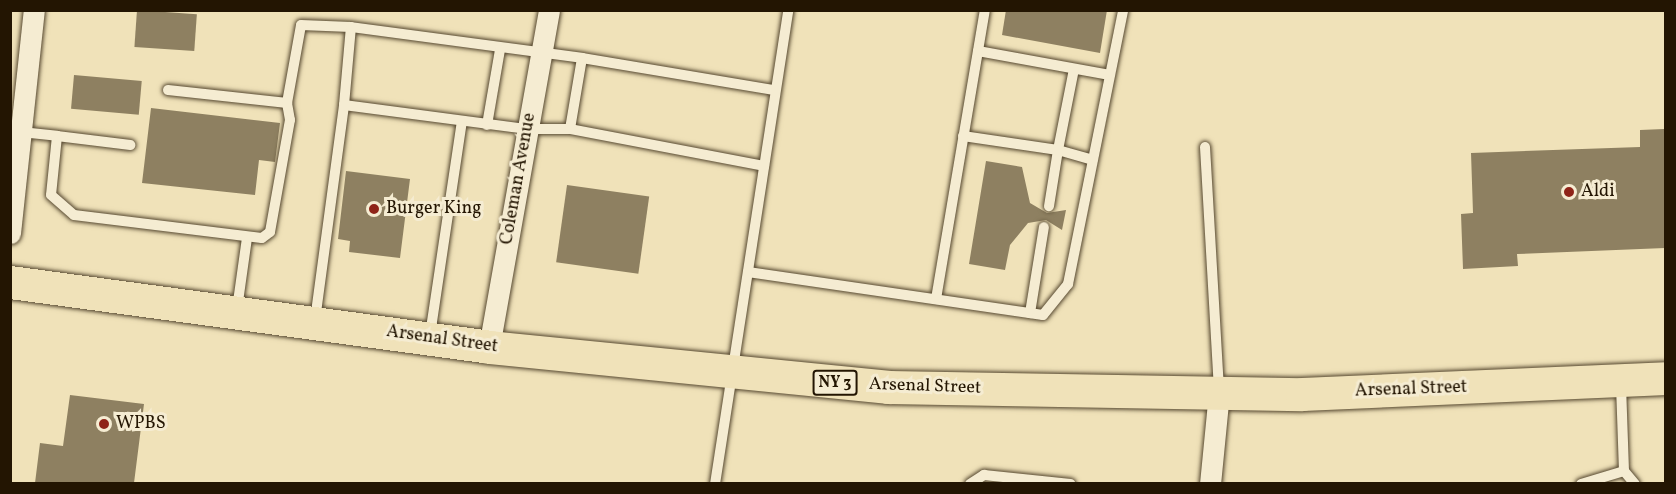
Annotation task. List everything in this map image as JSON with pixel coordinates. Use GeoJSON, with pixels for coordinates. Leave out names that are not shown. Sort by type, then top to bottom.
{"type":"FeatureCollection","features":[{"type":"Feature","properties":{"kind":"highway","name":"Arsenal Street"},"geometry":{"type":"LineString","coordinates":[[10,282],[489,346],[732,374],[888,387],[1219,393],[1621,382],[1665,378]]}},
{"type":"Feature","properties":{"kind":"street"},"geometry":{"type":"LineString","coordinates":[[10,233],[34,10]]}},
{"type":"Feature","properties":{"kind":"street","name":"Coleman Avenue"},"geometry":{"type":"LineString","coordinates":[[489,346],[549,10]]}},
{"type":"Feature","properties":{"kind":"street"},"geometry":{"type":"LineString","coordinates":[[1210,483],[1219,393]]}},
{"type":"Feature","properties":{"kind":"lane"},"geometry":{"type":"LineString","coordinates":[[715,483],[788,10]]}},
{"type":"Feature","properties":{"kind":"lane"},"geometry":{"type":"LineString","coordinates":[[936,299],[985,10]]}},
{"type":"Feature","properties":{"kind":"lane"},"geometry":{"type":"LineString","coordinates":[[748,272],[1043,315],[1068,284],[1123,10]]}},
{"type":"Feature","properties":{"kind":"lane"},"geometry":{"type":"LineString","coordinates":[[57,136],[51,195],[74,215],[247,238],[270,232],[290,120],[287,104],[301,25],[351,27],[540,56],[582,58],[774,90]]}},
{"type":"Feature","properties":{"kind":"lane"},"geometry":{"type":"LineString","coordinates":[[315,323],[344,105],[351,27]]}},
{"type":"Feature","properties":{"kind":"lane"},"geometry":{"type":"LineString","coordinates":[[487,125],[500,50]]}},
{"type":"Feature","properties":{"kind":"lane"},"geometry":{"type":"LineString","coordinates":[[978,51],[1110,75]]}},
{"type":"Feature","properties":{"kind":"lane"},"geometry":{"type":"LineString","coordinates":[[570,129],[582,58]]}},
{"type":"Feature","properties":{"kind":"lane"},"geometry":{"type":"LineString","coordinates":[[1049,206],[1074,69]]}},
{"type":"Feature","properties":{"kind":"lane"},"geometry":{"type":"LineString","coordinates":[[168,90],[287,104]]}},
{"type":"Feature","properties":{"kind":"lane"},"geometry":{"type":"LineString","coordinates":[[344,105],[487,125],[527,129],[570,129],[764,166]]}},
{"type":"Feature","properties":{"kind":"lane"},"geometry":{"type":"LineString","coordinates":[[430,338],[462,122]]}},
{"type":"Feature","properties":{"kind":"lane"},"geometry":{"type":"LineString","coordinates":[[21,132],[130,145]]}},
{"type":"Feature","properties":{"kind":"lane"},"geometry":{"type":"LineString","coordinates":[[963,136],[1058,150],[1093,160]]}},
{"type":"Feature","properties":{"kind":"lane"},"geometry":{"type":"LineString","coordinates":[[1205,147],[1219,393]]}},
{"type":"Feature","properties":{"kind":"lane"},"geometry":{"type":"LineString","coordinates":[[1030,313],[1044,226]]}},
{"type":"Feature","properties":{"kind":"lane"},"geometry":{"type":"LineString","coordinates":[[236,312],[247,238]]}},
{"type":"Feature","properties":{"kind":"lane"},"geometry":{"type":"LineString","coordinates":[[1621,382],[1624,471],[1635,483]]}},
{"type":"Feature","properties":{"kind":"lane"},"geometry":{"type":"LineString","coordinates":[[1581,483],[1624,471]]}},
{"type":"Feature","properties":{"kind":"lane"},"geometry":{"type":"LineString","coordinates":[[970,483],[984,475],[1071,483]]}},
{"type":"Feature","properties":{"kind":"building"},"geometry":{"type":"Polygon","coordinates":[[[137,10],[197,14],[194,51],[134,47],[137,10]]]}},
{"type":"Feature","properties":{"kind":"building"},"geometry":{"type":"Polygon","coordinates":[[[1006,10],[1107,10],[1100,53],[1002,35],[1006,10]]]}},
{"type":"Feature","properties":{"kind":"building"},"geometry":{"type":"Polygon","coordinates":[[[74,75],[142,81],[139,115],[71,109],[74,75]]]}},
{"type":"Feature","properties":{"kind":"building"},"geometry":{"type":"Polygon","coordinates":[[[151,108],[280,123],[275,162],[259,160],[255,195],[142,183],[151,108]]]}},
{"type":"Feature","properties":{"kind":"building","name":"Aldi"},"geometry":{"type":"Polygon","coordinates":[[[1664,129],[1665,248],[1517,254],[1518,266],[1463,269],[1461,214],[1473,213],[1471,153],[1640,147],[1640,130],[1664,129]]]}},
{"type":"Feature","properties":{"kind":"building"},"geometry":{"type":"Polygon","coordinates":[[[986,161],[1022,167],[1030,203],[1047,213],[1066,210],[1062,230],[1046,220],[1028,223],[1010,245],[1005,270],[969,264],[986,161]]]}},
{"type":"Feature","properties":{"kind":"building","name":"Burger King"},"geometry":{"type":"Polygon","coordinates":[[[346,171],[410,179],[400,258],[349,252],[350,241],[338,239],[346,171]]]}},
{"type":"Feature","properties":{"kind":"building"},"geometry":{"type":"Polygon","coordinates":[[[567,185],[649,197],[638,274],[556,262],[567,185]]]}},
{"type":"Feature","properties":{"kind":"building","name":"WPBS"},"geometry":{"type":"Polygon","coordinates":[[[70,395],[144,404],[134,483],[35,483],[40,443],[63,446],[70,395]]]}},
{"type":"Feature","properties":{"kind":"place","name":"Aldi"},"geometry":{"type":"Point","coordinates":[1569,192]}},
{"type":"Feature","properties":{"kind":"place","name":"Burger King"},"geometry":{"type":"Point","coordinates":[374,209]}},
{"type":"Feature","properties":{"kind":"place","name":"WPBS"},"geometry":{"type":"Point","coordinates":[104,424]}}]}
